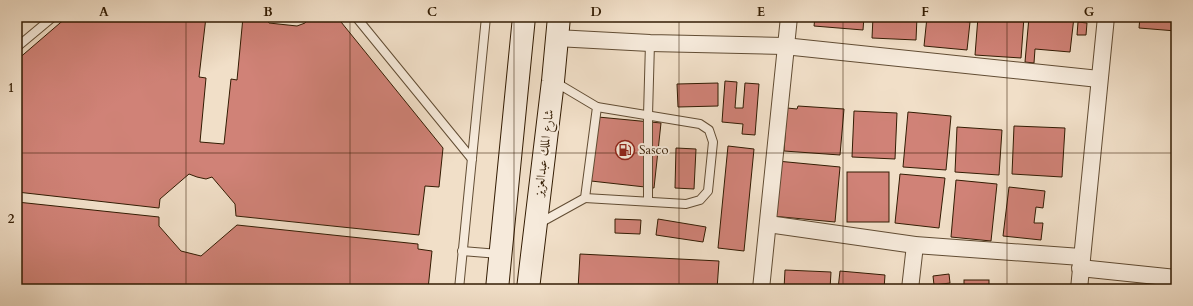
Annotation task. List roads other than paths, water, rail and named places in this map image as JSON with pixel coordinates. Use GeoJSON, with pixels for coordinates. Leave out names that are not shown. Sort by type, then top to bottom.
{"type":"FeatureCollection","features":[{"type":"Feature","properties":{"kind":"street"},"geometry":{"type":"LineString","coordinates":[[497,289],[524,17]]}},
{"type":"Feature","properties":{"kind":"street"},"geometry":{"type":"LineString","coordinates":[[761,289],[784,46],[789,17]]}},
{"type":"Feature","properties":{"kind":"street"},"geometry":{"type":"LineString","coordinates":[[1079,289],[1106,17]]}},
{"type":"Feature","properties":{"kind":"street"},"geometry":{"type":"LineString","coordinates":[[557,27],[650,43],[784,46],[1099,79]]}},
{"type":"Feature","properties":{"kind":"street","name":"شارع الملك عبدالعزيز"},"geometry":{"type":"LineString","coordinates":[[528,289],[534,226],[553,81],[557,27]]}},
{"type":"Feature","properties":{"kind":"street"},"geometry":{"type":"LineString","coordinates":[[768,224],[915,245],[1081,262],[1176,278]]}},
{"type":"Feature","properties":{"kind":"street"},"geometry":{"type":"LineString","coordinates":[[910,289],[915,245]]}},
{"type":"Feature","properties":{"kind":"lane"},"geometry":{"type":"LineString","coordinates":[[17,47],[53,17]]}},
{"type":"Feature","properties":{"kind":"lane"},"geometry":{"type":"LineString","coordinates":[[356,17],[472,158]]}},
{"type":"Feature","properties":{"kind":"lane"},"geometry":{"type":"LineString","coordinates":[[459,289],[486,17]]}},
{"type":"Feature","properties":{"kind":"lane"},"geometry":{"type":"LineString","coordinates":[[648,200],[650,43]]}},
{"type":"Feature","properties":{"kind":"lane"},"geometry":{"type":"LineString","coordinates":[[534,226],[585,198],[648,200],[686,204],[700,200],[708,191],[713,142],[709,130],[700,124],[597,107],[553,81]]}},
{"type":"Feature","properties":{"kind":"lane"},"geometry":{"type":"LineString","coordinates":[[585,198],[597,107]]}},
{"type":"Feature","properties":{"kind":"lane"},"geometry":{"type":"LineString","coordinates":[[462,250],[501,254]]}},
{"type":"Feature","properties":{"kind":"place","name":"Sasco"},"geometry":{"type":"Point","coordinates":[625,150]}}]}
